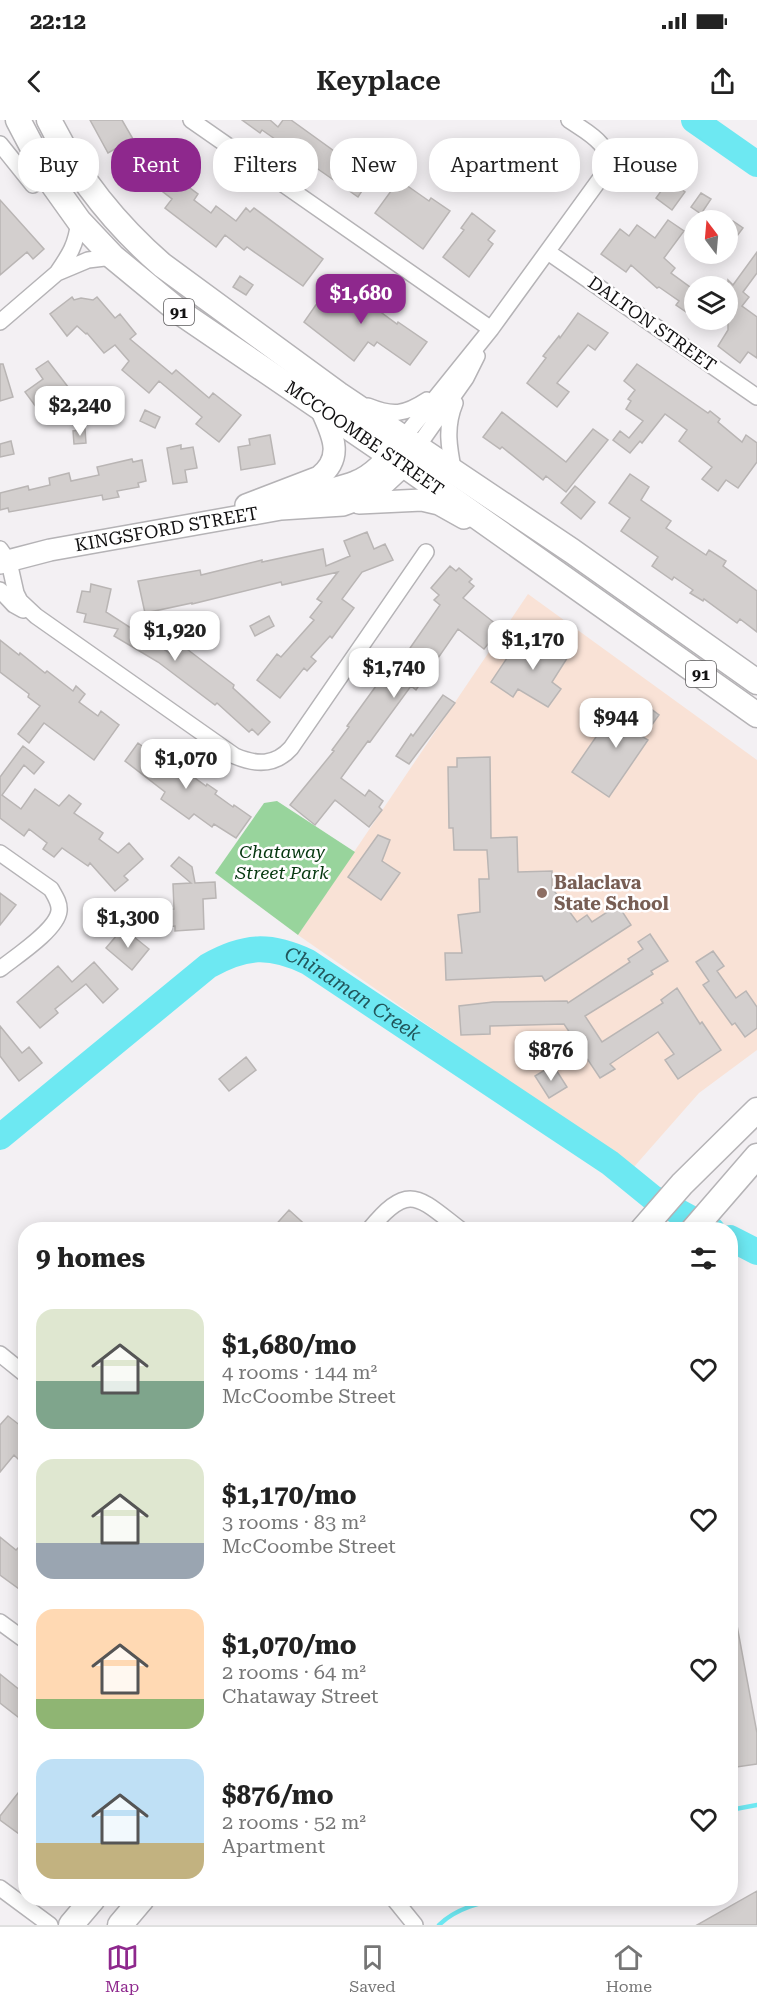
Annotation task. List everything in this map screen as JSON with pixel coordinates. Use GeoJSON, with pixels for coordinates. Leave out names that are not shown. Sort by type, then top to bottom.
{"type":"FeatureCollection","features":[{"type":"Feature","properties":{"kind":"main road","name":"MCCOOMBE STREET"},"geometry":{"type":"LineString","coordinates":[[18,120],[49,179],[79,221],[113,257],[180,313],[329,402],[404,451],[536,557],[757,715]]}},
{"type":"Feature","properties":{"kind":"main road","name":"MCCOOMBE STREET"},"geometry":{"type":"LineString","coordinates":[[49,120],[67,154],[120,225],[185,283],[255,332],[329,402]]}},
{"type":"Feature","properties":{"kind":"main road","name":"MCCOOMBE STREET"},"geometry":{"type":"LineString","coordinates":[[404,451],[454,472],[572,551],[757,682]]}},
{"type":"Feature","properties":{"kind":"main road"},"geometry":{"type":"LineString","coordinates":[[649,1222],[717,1148],[757,1110]]}},
{"type":"Feature","properties":{"kind":"main road"},"geometry":{"type":"LineString","coordinates":[[700,1222],[757,1156]]}},
{"type":"Feature","properties":{"kind":"main road"},"geometry":{"type":"LineString","coordinates":[[71,1925],[87,1906]]}},
{"type":"Feature","properties":{"kind":"main road"},"geometry":{"type":"LineString","coordinates":[[120,1925],[136,1906]]}},
{"type":"Feature","properties":{"kind":"street"},"geometry":{"type":"LineString","coordinates":[[191,120],[491,329]]}},
{"type":"Feature","properties":{"kind":"street"},"geometry":{"type":"LineString","coordinates":[[404,451],[438,393],[491,329],[605,172],[608,156],[601,142],[569,120]]}},
{"type":"Feature","properties":{"kind":"street"},"geometry":{"type":"LineString","coordinates":[[0,144],[18,166]]}},
{"type":"Feature","properties":{"kind":"street"},"geometry":{"type":"LineString","coordinates":[[0,322],[57,273],[76,241],[79,221]]}},
{"type":"Feature","properties":{"kind":"street","name":"DALTON STREET"},"geometry":{"type":"LineString","coordinates":[[548,252],[757,397]]}},
{"type":"Feature","properties":{"kind":"street"},"geometry":{"type":"LineString","coordinates":[[57,273],[88,260],[113,257]]}},
{"type":"Feature","properties":{"kind":"street"},"geometry":{"type":"LineString","coordinates":[[454,472],[448,425],[466,378],[491,329]]}},
{"type":"Feature","properties":{"kind":"street"},"geometry":{"type":"LineString","coordinates":[[404,451],[466,378]]}},
{"type":"Feature","properties":{"kind":"street"},"geometry":{"type":"LineString","coordinates":[[201,523],[319,477],[327,471],[334,449],[329,402],[396,413],[414,409],[438,393]]}},
{"type":"Feature","properties":{"kind":"street","name":"KINGSFORD STREET"},"geometry":{"type":"LineString","coordinates":[[2,556],[50,550],[281,508],[343,504],[376,491],[404,451]]}},
{"type":"Feature","properties":{"kind":"street","name":"KINGSFORD STREET"},"geometry":{"type":"LineString","coordinates":[[281,508],[311,495],[357,481],[404,451]]}},
{"type":"Feature","properties":{"kind":"street"},"geometry":{"type":"LineString","coordinates":[[343,504],[432,501],[536,557]]}},
{"type":"Feature","properties":{"kind":"street"},"geometry":{"type":"LineString","coordinates":[[0,590],[14,605],[36,616],[235,756],[244,760],[265,763],[280,758],[291,748],[426,552]]}},
{"type":"Feature","properties":{"kind":"street"},"geometry":{"type":"LineString","coordinates":[[2,556],[16,593],[36,616]]}},
{"type":"Feature","properties":{"kind":"street"},"geometry":{"type":"LineString","coordinates":[[0,853],[51,890],[57,898],[60,909],[57,920],[48,930],[0,969]]}},
{"type":"Feature","properties":{"kind":"street"},"geometry":{"type":"LineString","coordinates":[[376,1222],[394,1203],[405,1198],[415,1198],[425,1202],[451,1222]]}},
{"type":"Feature","properties":{"kind":"street"},"geometry":{"type":"LineString","coordinates":[[0,1354],[18,1369]]}},
{"type":"Feature","properties":{"kind":"street"},"geometry":{"type":"LineString","coordinates":[[0,1622],[18,1635]]}},
{"type":"Feature","properties":{"kind":"street"},"geometry":{"type":"LineString","coordinates":[[0,1888],[18,1901]]}},
{"type":"Feature","properties":{"kind":"street"},"geometry":{"type":"LineString","coordinates":[[24,1906],[50,1925]]}},
{"type":"Feature","properties":{"kind":"street"},"geometry":{"type":"LineString","coordinates":[[400,1906],[414,1924]]}},
{"type":"Feature","properties":{"kind":"shaded area","name":"Balaclava State School"},"geometry":{"type":"Polygon","coordinates":[[[528,594],[757,760],[757,1050],[699,1093],[633,1168],[298,935],[528,594]]]}},
{"type":"Feature","properties":{"kind":"green space","name":"Chataway Street Park"},"geometry":{"type":"Polygon","coordinates":[[[277,801],[355,852],[298,935],[215,873],[264,803],[277,801]]]}},
{"type":"Feature","properties":{"kind":"building"},"geometry":{"type":"Polygon","coordinates":[[[90,120],[122,120],[132,138],[111,138],[111,151],[108,153],[90,120]]]}},
{"type":"Feature","properties":{"kind":"building"},"geometry":{"type":"Polygon","coordinates":[[[242,120],[270,120],[278,127],[283,120],[291,120],[316,138],[273,138],[262,130],[260,133],[242,120]]]}},
{"type":"Feature","properties":{"kind":"building"},"geometry":{"type":"Polygon","coordinates":[[[318,139],[330,148],[330,177],[318,169],[318,139]]]}},
{"type":"Feature","properties":{"kind":"building"},"geometry":{"type":"Polygon","coordinates":[[[163,192],[195,192],[198,194],[194,200],[211,213],[216,206],[236,221],[246,208],[250,212],[254,208],[323,259],[303,286],[247,247],[244,250],[225,235],[216,247],[165,208],[172,199],[163,192]]]}},
{"type":"Feature","properties":{"kind":"building"},"geometry":{"type":"Polygon","coordinates":[[[351,192],[361,192],[358,197],[351,192]]]}},
{"type":"Feature","properties":{"kind":"building"},"geometry":{"type":"Polygon","coordinates":[[[390,192],[416,192],[429,201],[431,198],[450,211],[423,249],[375,213],[390,192]]]}},
{"type":"Feature","properties":{"kind":"building"},"geometry":{"type":"Polygon","coordinates":[[[660,192],[685,192],[672,210],[656,198],[660,192]]]}},
{"type":"Feature","properties":{"kind":"building"},"geometry":{"type":"Polygon","coordinates":[[[701,193],[711,199],[704,210],[695,210],[691,207],[701,193]]]}},
{"type":"Feature","properties":{"kind":"building"},"geometry":{"type":"Polygon","coordinates":[[[0,200],[44,249],[33,259],[27,252],[0,275],[0,200]]]}},
{"type":"Feature","properties":{"kind":"building"},"geometry":{"type":"Polygon","coordinates":[[[472,213],[495,231],[488,240],[493,244],[469,277],[443,257],[464,230],[461,228],[472,213]]]}},
{"type":"Feature","properties":{"kind":"building"},"geometry":{"type":"Polygon","coordinates":[[[668,220],[684,231],[664,258],[675,268],[671,273],[684,283],[684,311],[676,305],[679,301],[659,287],[657,288],[631,265],[626,272],[601,254],[620,229],[629,236],[637,225],[655,238],[668,220]]]}},
{"type":"Feature","properties":{"kind":"building"},"geometry":{"type":"Polygon","coordinates":[[[738,224],[743,228],[738,235],[738,224]]]}},
{"type":"Feature","properties":{"kind":"building"},"geometry":{"type":"Polygon","coordinates":[[[757,252],[757,273],[743,292],[749,297],[742,306],[757,317],[757,358],[748,352],[740,363],[718,346],[728,330],[738,330],[738,278],[757,252]]]}},
{"type":"Feature","properties":{"kind":"building"},"geometry":{"type":"Polygon","coordinates":[[[240,276],[253,285],[246,295],[233,287],[240,276]]]}},
{"type":"Feature","properties":{"kind":"building"},"geometry":{"type":"Polygon","coordinates":[[[343,276],[363,290],[359,296],[397,324],[398,322],[427,342],[410,365],[377,342],[374,346],[368,342],[354,361],[304,322],[320,299],[324,302],[343,276]]]}},
{"type":"Feature","properties":{"kind":"building"},"geometry":{"type":"Polygon","coordinates":[[[72,297],[74,300],[81,298],[93,300],[97,297],[115,318],[120,314],[136,334],[130,339],[172,374],[176,370],[209,398],[213,393],[241,415],[219,442],[196,424],[202,417],[159,381],[149,393],[122,370],[129,361],[115,345],[104,353],[87,333],[77,326],[67,336],[50,314],[72,297]]]}},
{"type":"Feature","properties":{"kind":"building"},"geometry":{"type":"Polygon","coordinates":[[[578,313],[608,333],[595,350],[588,345],[557,383],[569,392],[557,407],[527,383],[546,358],[543,356],[559,336],[560,338],[578,313]]]}},
{"type":"Feature","properties":{"kind":"building"},"geometry":{"type":"Polygon","coordinates":[[[48,361],[75,396],[64,405],[58,397],[39,411],[25,392],[43,379],[36,369],[48,361]]]}},
{"type":"Feature","properties":{"kind":"building"},"geometry":{"type":"Polygon","coordinates":[[[0,364],[3,364],[13,397],[0,401],[0,364]]]}},
{"type":"Feature","properties":{"kind":"building"},"geometry":{"type":"Polygon","coordinates":[[[637,364],[708,413],[710,411],[720,419],[718,422],[742,442],[746,435],[757,443],[757,462],[738,488],[726,480],[718,491],[702,479],[712,467],[679,441],[687,430],[665,414],[642,443],[640,441],[630,453],[613,440],[620,431],[629,438],[643,421],[626,409],[631,401],[628,399],[635,390],[624,381],[637,364]]]}},
{"type":"Feature","properties":{"kind":"building"},"geometry":{"type":"Polygon","coordinates":[[[145,410],[160,417],[155,428],[140,421],[145,410]]]}},
{"type":"Feature","properties":{"kind":"building"},"geometry":{"type":"Polygon","coordinates":[[[502,412],[566,462],[593,429],[608,440],[566,492],[546,476],[543,480],[502,447],[500,449],[483,437],[502,412]]]}},
{"type":"Feature","properties":{"kind":"building"},"geometry":{"type":"Polygon","coordinates":[[[85,429],[86,443],[74,444],[73,431],[85,429]]]}},
{"type":"Feature","properties":{"kind":"building"},"geometry":{"type":"Polygon","coordinates":[[[270,435],[275,464],[241,470],[238,447],[250,445],[249,439],[270,435]]]}},
{"type":"Feature","properties":{"kind":"building"},"geometry":{"type":"Polygon","coordinates":[[[11,441],[14,454],[0,457],[0,444],[11,441]]]}},
{"type":"Feature","properties":{"kind":"building"},"geometry":{"type":"Polygon","coordinates":[[[181,445],[181,449],[193,447],[197,468],[185,470],[187,482],[173,484],[167,448],[181,445]]]}},
{"type":"Feature","properties":{"kind":"building"},"geometry":{"type":"Polygon","coordinates":[[[132,459],[133,462],[142,460],[146,481],[138,483],[139,487],[117,491],[119,497],[103,500],[102,495],[9,512],[8,508],[0,510],[0,493],[28,486],[29,490],[50,485],[49,478],[69,473],[71,481],[99,475],[97,467],[132,459]]]}},
{"type":"Feature","properties":{"kind":"building"},"geometry":{"type":"Polygon","coordinates":[[[630,474],[649,487],[641,500],[671,521],[666,528],[706,555],[709,550],[726,561],[723,566],[757,591],[757,632],[740,619],[737,623],[704,599],[703,601],[690,593],[693,590],[674,577],[672,580],[652,566],[658,557],[621,531],[630,518],[609,503],[630,474]]]}},
{"type":"Feature","properties":{"kind":"building"},"geometry":{"type":"Polygon","coordinates":[[[575,486],[595,502],[581,519],[561,503],[575,486]]]}},
{"type":"Feature","properties":{"kind":"building"},"geometry":{"type":"Polygon","coordinates":[[[367,532],[374,549],[385,544],[393,560],[362,572],[342,599],[354,608],[332,638],[330,636],[311,657],[316,661],[307,671],[304,668],[280,698],[257,680],[277,654],[281,657],[314,620],[310,617],[322,602],[317,599],[338,572],[282,585],[281,582],[145,613],[138,581],[200,570],[201,575],[262,560],[262,562],[323,549],[326,566],[350,556],[344,541],[367,532]]]}},
{"type":"Feature","properties":{"kind":"building"},"geometry":{"type":"Polygon","coordinates":[[[450,566],[456,571],[459,568],[472,579],[469,582],[474,586],[463,598],[501,628],[484,649],[458,629],[416,690],[411,686],[341,778],[365,796],[369,790],[383,801],[379,807],[382,810],[369,827],[335,800],[315,825],[290,805],[334,751],[332,750],[349,727],[347,726],[384,675],[406,649],[408,651],[440,605],[434,600],[439,595],[431,588],[450,566]]]}},
{"type":"Feature","properties":{"kind":"building"},"geometry":{"type":"Polygon","coordinates":[[[91,584],[111,589],[106,612],[171,654],[179,643],[234,685],[233,688],[270,722],[258,735],[252,729],[249,732],[217,703],[215,705],[158,662],[114,636],[118,629],[84,622],[86,614],[77,612],[82,591],[90,592],[91,584]]]}},
{"type":"Feature","properties":{"kind":"building"},"geometry":{"type":"Polygon","coordinates":[[[269,616],[274,626],[255,636],[250,626],[269,616]]]}},
{"type":"Feature","properties":{"kind":"building"},"geometry":{"type":"Polygon","coordinates":[[[536,635],[546,641],[549,638],[571,652],[552,682],[561,689],[548,707],[518,689],[513,697],[491,682],[513,649],[523,655],[536,635]]]}},
{"type":"Feature","properties":{"kind":"building"},"geometry":{"type":"Polygon","coordinates":[[[0,640],[73,691],[76,686],[85,694],[79,702],[98,716],[101,711],[119,725],[94,760],[44,723],[29,743],[18,734],[40,706],[28,697],[29,694],[0,672],[0,640]]]}},
{"type":"Feature","properties":{"kind":"building"},"geometry":{"type":"Polygon","coordinates":[[[443,695],[455,703],[409,764],[396,756],[411,734],[413,736],[443,695]]]}},
{"type":"Feature","properties":{"kind":"building"},"geometry":{"type":"Polygon","coordinates":[[[638,699],[659,715],[643,737],[648,740],[609,797],[572,772],[611,715],[620,721],[638,699]]]}},
{"type":"Feature","properties":{"kind":"building"},"geometry":{"type":"Polygon","coordinates":[[[138,743],[149,751],[156,743],[175,758],[173,762],[206,786],[207,784],[217,791],[215,794],[233,807],[234,805],[251,817],[236,838],[214,824],[212,827],[194,814],[189,819],[161,799],[165,792],[125,761],[138,743]]]}},
{"type":"Feature","properties":{"kind":"building"},"geometry":{"type":"Polygon","coordinates":[[[23,746],[44,762],[34,774],[24,765],[2,795],[21,809],[35,789],[59,806],[69,795],[81,804],[74,813],[103,833],[99,839],[118,853],[129,843],[143,859],[124,876],[128,880],[115,891],[90,863],[88,866],[62,848],[54,857],[43,849],[47,843],[29,829],[24,836],[0,818],[0,777],[23,746]]]}},
{"type":"Feature","properties":{"kind":"building"},"geometry":{"type":"Polygon","coordinates":[[[490,757],[491,838],[517,837],[518,872],[552,871],[552,888],[577,922],[587,915],[592,922],[618,905],[631,925],[545,981],[542,976],[446,980],[445,953],[462,953],[458,915],[480,912],[479,879],[489,879],[487,850],[454,850],[453,828],[449,828],[448,767],[457,767],[457,758],[490,757]]]}},
{"type":"Feature","properties":{"kind":"building"},"geometry":{"type":"Polygon","coordinates":[[[378,835],[390,840],[382,861],[400,873],[381,900],[348,877],[378,835]]]}},
{"type":"Feature","properties":{"kind":"building"},"geometry":{"type":"Polygon","coordinates":[[[179,857],[192,867],[195,883],[215,882],[216,898],[203,899],[204,929],[175,931],[175,926],[165,927],[163,910],[174,909],[173,884],[191,883],[171,866],[179,857]]]}},
{"type":"Feature","properties":{"kind":"building"},"geometry":{"type":"Polygon","coordinates":[[[0,893],[16,905],[0,925],[0,893]]]}},
{"type":"Feature","properties":{"kind":"building"},"geometry":{"type":"Polygon","coordinates":[[[123,928],[149,949],[132,970],[106,948],[123,928]]]}},
{"type":"Feature","properties":{"kind":"building"},"geometry":{"type":"Polygon","coordinates":[[[650,934],[668,961],[651,971],[653,974],[585,1016],[602,1042],[663,1003],[661,1000],[677,988],[700,1024],[702,1022],[721,1050],[678,1079],[665,1060],[674,1054],[658,1032],[610,1064],[615,1069],[600,1078],[564,1024],[490,1026],[490,1034],[461,1035],[459,1006],[493,1002],[567,1001],[568,1003],[630,962],[628,959],[643,949],[638,942],[650,934]]]}},
{"type":"Feature","properties":{"kind":"building"},"geometry":{"type":"Polygon","coordinates":[[[713,951],[724,966],[717,971],[736,998],[746,991],[757,1007],[757,1028],[745,1037],[735,1023],[732,1025],[703,985],[709,981],[696,962],[713,951]]]}},
{"type":"Feature","properties":{"kind":"building"},"geometry":{"type":"Polygon","coordinates":[[[94,962],[118,989],[103,1003],[86,984],[55,1009],[58,1013],[40,1028],[17,1002],[58,966],[72,982],[94,962]]]}},
{"type":"Feature","properties":{"kind":"building"},"geometry":{"type":"Polygon","coordinates":[[[0,1026],[22,1053],[29,1047],[42,1063],[19,1081],[0,1056],[0,1026]]]}},
{"type":"Feature","properties":{"kind":"building"},"geometry":{"type":"Polygon","coordinates":[[[246,1057],[256,1070],[229,1091],[219,1079],[246,1057]]]}},
{"type":"Feature","properties":{"kind":"building"},"geometry":{"type":"Polygon","coordinates":[[[553,1065],[567,1087],[549,1098],[535,1076],[553,1065]]]}},
{"type":"Feature","properties":{"kind":"building"},"geometry":{"type":"Polygon","coordinates":[[[289,1210],[302,1222],[278,1222],[289,1210]]]}},
{"type":"Feature","properties":{"kind":"building"},"geometry":{"type":"Polygon","coordinates":[[[8,1416],[18,1424],[18,1459],[14,1455],[0,1472],[0,1425],[8,1416]]]}},
{"type":"Feature","properties":{"kind":"building"},"geometry":{"type":"Polygon","coordinates":[[[0,1537],[16,1550],[18,1548],[18,1588],[0,1575],[0,1537]]]}},
{"type":"Feature","properties":{"kind":"building"},"geometry":{"type":"Polygon","coordinates":[[[738,1631],[757,1733],[757,1764],[738,1767],[738,1631]]]}},
{"type":"Feature","properties":{"kind":"building"},"geometry":{"type":"Polygon","coordinates":[[[0,1674],[18,1689],[18,1717],[0,1703],[0,1674]]]}},
{"type":"Feature","properties":{"kind":"building"},"geometry":{"type":"Polygon","coordinates":[[[18,1793],[18,1833],[0,1820],[0,1816],[18,1793]]]}},
{"type":"Feature","properties":{"kind":"building"},"geometry":{"type":"Polygon","coordinates":[[[757,1891],[757,1925],[697,1925],[731,1906],[738,1906],[738,1902],[757,1891]]]}},
{"type":"Feature","properties":{"kind":"waterway"},"geometry":{"type":"LineString","coordinates":[[694,120],[757,164]]}},
{"type":"Feature","properties":{"kind":"waterway","name":"Chinaman Creek"},"geometry":{"type":"LineString","coordinates":[[0,1137],[208,966],[234,954],[258,949],[269,950],[282,952],[308,962],[610,1163],[653,1198],[697,1222]]}},
{"type":"Feature","properties":{"kind":"waterway","name":"Chinaman Creek"},"geometry":{"type":"LineString","coordinates":[[738,1242],[757,1252]]}},
{"type":"Feature","properties":{"kind":"waterway"},"geometry":{"type":"LineString","coordinates":[[738,1809],[757,1805]]}},
{"type":"Feature","properties":{"kind":"waterway"},"geometry":{"type":"LineString","coordinates":[[439,1925],[453,1914],[473,1906]]}},
{"type":"Feature","properties":{"kind":"place","name":"Balaclava State School"},"geometry":{"type":"Point","coordinates":[542,893]}}]}
